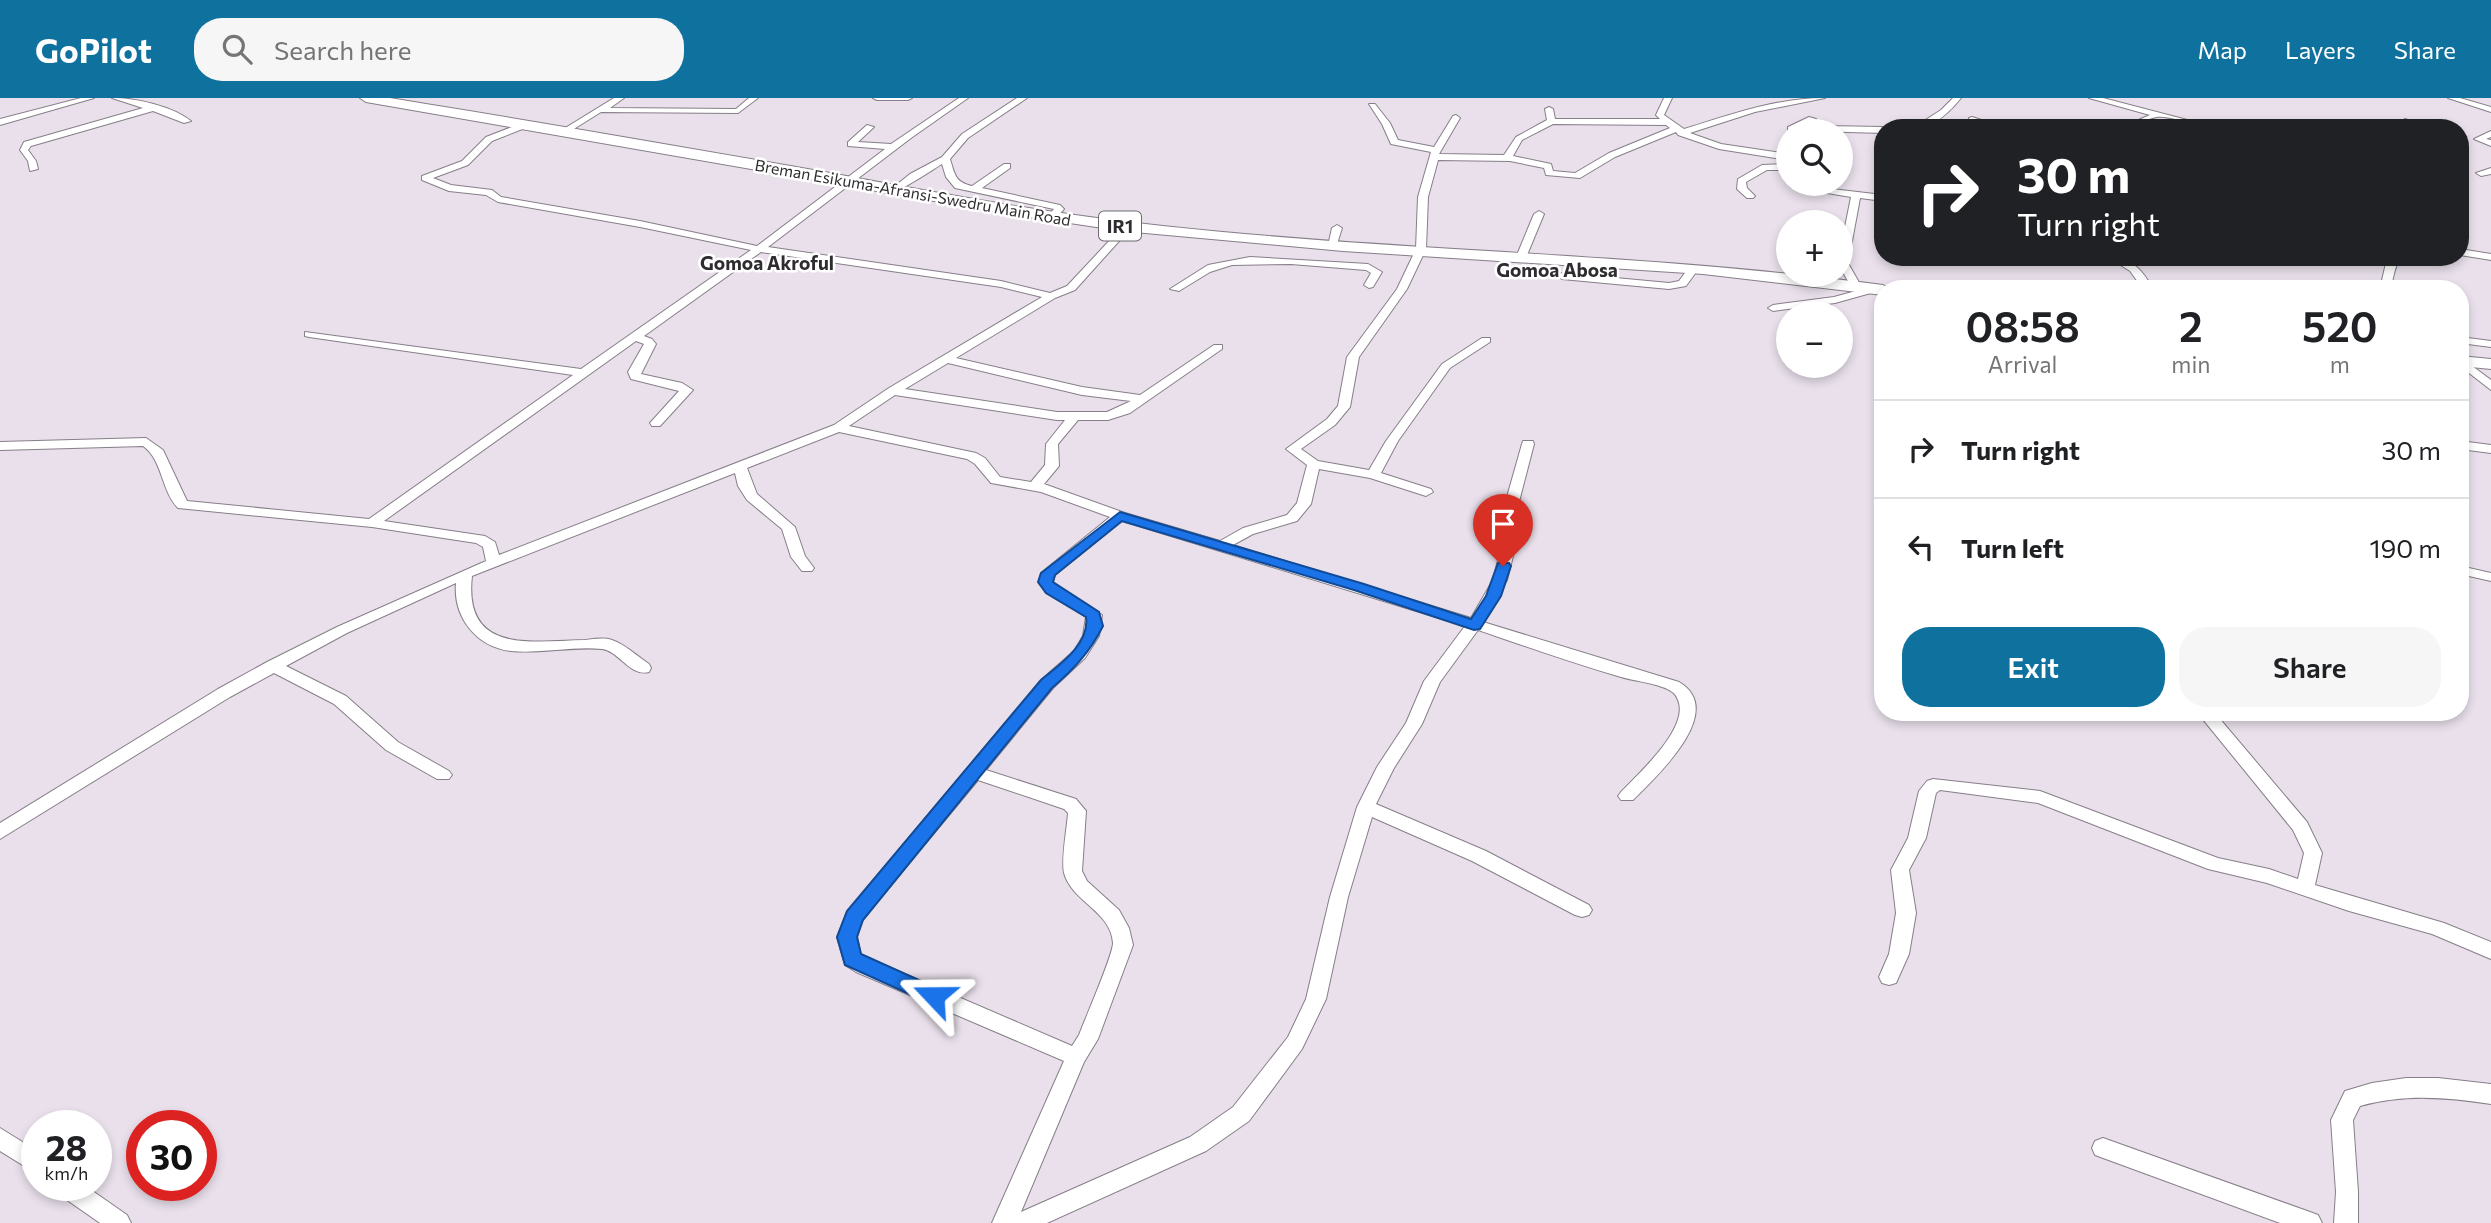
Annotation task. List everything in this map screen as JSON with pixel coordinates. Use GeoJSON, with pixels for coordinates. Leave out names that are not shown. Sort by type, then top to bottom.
{"type":"FeatureCollection","features":[{"type":"Feature","properties":{"kind":"main road","name":"Breman Esikuma-Afransi-Swedru Main Road"},"geometry":{"type":"LineString","coordinates":[[366,98],[566,130],[956,202],[1127,227],[1312,243],[1774,274],[1874,289]]}},
{"type":"Feature","properties":{"kind":"main road"},"geometry":{"type":"LineString","coordinates":[[2469,362],[2491,364]]}},
{"type":"Feature","properties":{"kind":"street"},"geometry":{"type":"LineString","coordinates":[[0,122],[90,98]]}},
{"type":"Feature","properties":{"kind":"street"},"geometry":{"type":"LineString","coordinates":[[116,98],[187,121]]}},
{"type":"Feature","properties":{"kind":"street"},"geometry":{"type":"LineString","coordinates":[[566,130],[620,98]]}},
{"type":"Feature","properties":{"kind":"street"},"geometry":{"type":"LineString","coordinates":[[599,110],[738,111],[754,98]]}},
{"type":"Feature","properties":{"kind":"street"},"geometry":{"type":"LineString","coordinates":[[877,98],[908,98]]}},
{"type":"Feature","properties":{"kind":"street"},"geometry":{"type":"LineString","coordinates":[[372,523],[758,249],[892,148],[964,98]]}},
{"type":"Feature","properties":{"kind":"street"},"geometry":{"type":"LineString","coordinates":[[897,190],[913,176],[945,159],[965,136],[1023,98]]}},
{"type":"Feature","properties":{"kind":"street"},"geometry":{"type":"LineString","coordinates":[[1668,98],[1659,112],[1674,128]]}},
{"type":"Feature","properties":{"kind":"street"},"geometry":{"type":"LineString","coordinates":[[1372,106],[1386,123],[1394,142],[1435,153],[1543,163],[1549,167],[1549,173],[1577,176],[1612,155],[1674,128],[1821,98]]}},
{"type":"Feature","properties":{"kind":"street"},"geometry":{"type":"LineString","coordinates":[[1932,119],[1944,112],[1957,98]]}},
{"type":"Feature","properties":{"kind":"street"},"geometry":{"type":"LineString","coordinates":[[2094,98],[2178,119]]}},
{"type":"Feature","properties":{"kind":"street"},"geometry":{"type":"LineString","coordinates":[[2452,98],[2491,110]]}},
{"type":"Feature","properties":{"kind":"street"},"geometry":{"type":"LineString","coordinates":[[33,169],[32,161],[24,150],[27,144],[153,108]]}},
{"type":"Feature","properties":{"kind":"street"},"geometry":{"type":"LineString","coordinates":[[1549,109],[1550,121]]}},
{"type":"Feature","properties":{"kind":"street"},"geometry":{"type":"LineString","coordinates":[[2146,119],[2158,114]]}},
{"type":"Feature","properties":{"kind":"street"},"geometry":{"type":"LineString","coordinates":[[1426,492],[1373,475],[1314,464],[1295,452],[1293,447],[1331,422],[1344,407],[1353,357],[1383,313],[1398,297],[1421,249],[1423,197],[1435,153],[1456,118]]}},
{"type":"Feature","properties":{"kind":"street"},"geometry":{"type":"LineString","coordinates":[[1507,159],[1511,145],[1524,134],[1550,121],[1674,128],[1739,149],[1776,155]]}},
{"type":"Feature","properties":{"kind":"street"},"geometry":{"type":"LineString","coordinates":[[527,124],[489,139],[465,163],[425,178],[449,188],[487,191],[498,199],[640,224],[758,249],[1001,284],[1051,296]]}},
{"type":"Feature","properties":{"kind":"street"},"geometry":{"type":"LineString","coordinates":[[870,127],[851,144],[892,148]]}},
{"type":"Feature","properties":{"kind":"street"},"geometry":{"type":"LineString","coordinates":[[1853,129],[1874,130]]}},
{"type":"Feature","properties":{"kind":"street"},"geometry":{"type":"LineString","coordinates":[[2491,134],[2473,138],[2491,143]]}},
{"type":"Feature","properties":{"kind":"street"},"geometry":{"type":"LineString","coordinates":[[945,159],[956,184],[971,190],[1057,206],[1059,209],[1052,217]]}},
{"type":"Feature","properties":{"kind":"street"},"geometry":{"type":"LineString","coordinates":[[956,202],[1007,166]]}},
{"type":"Feature","properties":{"kind":"street"},"geometry":{"type":"LineString","coordinates":[[1750,196],[1742,189],[1741,181],[1765,167],[1776,167]]}},
{"type":"Feature","properties":{"kind":"street"},"geometry":{"type":"LineString","coordinates":[[1853,195],[1874,197]]}},
{"type":"Feature","properties":{"kind":"street"},"geometry":{"type":"LineString","coordinates":[[1856,196],[1843,263],[1856,286]]}},
{"type":"Feature","properties":{"kind":"street"},"geometry":{"type":"LineString","coordinates":[[1522,255],[1539,214]]}},
{"type":"Feature","properties":{"kind":"street"},"geometry":{"type":"LineString","coordinates":[[0,832],[224,693],[377,613],[465,574],[838,428],[893,391],[1051,296],[1070,288],[1127,227]]}},
{"type":"Feature","properties":{"kind":"street"},"geometry":{"type":"LineString","coordinates":[[1332,244],[1337,228]]}},
{"type":"Feature","properties":{"kind":"street"},"geometry":{"type":"LineString","coordinates":[[1307,263],[1312,243]]}},
{"type":"Feature","properties":{"kind":"street"},"geometry":{"type":"LineString","coordinates":[[2469,254],[2491,257]]}},
{"type":"Feature","properties":{"kind":"street"},"geometry":{"type":"LineString","coordinates":[[1175,289],[1195,275],[1222,264],[1307,263],[1372,268],[1377,272],[1368,285]]}},
{"type":"Feature","properties":{"kind":"street"},"geometry":{"type":"LineString","coordinates":[[2130,266],[2143,280]]}},
{"type":"Feature","properties":{"kind":"street"},"geometry":{"type":"LineString","coordinates":[[1562,276],[1669,286],[1682,284],[1694,268]]}},
{"type":"Feature","properties":{"kind":"street"},"geometry":{"type":"LineString","coordinates":[[1773,308],[1835,300],[1874,291]]}},
{"type":"Feature","properties":{"kind":"street"},"geometry":{"type":"LineString","coordinates":[[309,334],[583,373]]}},
{"type":"Feature","properties":{"kind":"street"},"geometry":{"type":"LineString","coordinates":[[635,337],[648,341],[649,344],[634,372],[635,376],[687,390],[656,423]]}},
{"type":"Feature","properties":{"kind":"street"},"geometry":{"type":"LineString","coordinates":[[1373,475],[1392,441],[1446,366],[1486,340]]}},
{"type":"Feature","properties":{"kind":"street"},"geometry":{"type":"LineString","coordinates":[[2469,341],[2491,344]]}},
{"type":"Feature","properties":{"kind":"street"},"geometry":{"type":"LineString","coordinates":[[893,391],[1073,418],[1117,414],[1218,347]]}},
{"type":"Feature","properties":{"kind":"street"},"geometry":{"type":"LineString","coordinates":[[947,359],[1082,391],[1143,399]]}},
{"type":"Feature","properties":{"kind":"street"},"geometry":{"type":"LineString","coordinates":[[2469,368],[2491,386]]}},
{"type":"Feature","properties":{"kind":"street"},"geometry":{"type":"LineString","coordinates":[[1035,486],[1052,466],[1052,444],[1073,418]]}},
{"type":"Feature","properties":{"kind":"street"},"geometry":{"type":"LineString","coordinates":[[838,428],[971,456],[996,480],[1035,486],[1120,516],[1359,587],[1626,674],[1660,681],[1680,690],[1689,703],[1689,718],[1671,748],[1627,796]]}},
{"type":"Feature","properties":{"kind":"street"},"geometry":{"type":"LineString","coordinates":[[0,446],[146,442],[157,450],[177,499],[183,505],[372,523],[480,539],[490,545],[494,563]]}},
{"type":"Feature","properties":{"kind":"street"},"geometry":{"type":"LineString","coordinates":[[1021,1223],[1198,1144],[1241,1114],[1295,1042],[1316,999],[1339,897],[1366,807],[1386,768],[1414,724],[1432,681],[1474,625],[1500,580],[1507,552],[1509,513],[1528,444]]}},
{"type":"Feature","properties":{"kind":"street"},"geometry":{"type":"LineString","coordinates":[[2469,446],[2491,449]]}},
{"type":"Feature","properties":{"kind":"street"},"geometry":{"type":"LineString","coordinates":[[1220,547],[1248,531],[1292,518],[1304,504],[1314,464]]}},
{"type":"Feature","properties":{"kind":"street"},"geometry":{"type":"LineString","coordinates":[[739,465],[745,486],[752,498],[788,527],[798,557],[807,568]]}},
{"type":"Feature","properties":{"kind":"street"},"geometry":{"type":"LineString","coordinates":[[1076,1057],[852,959],[847,937],[854,917],[1047,684],[1075,659],[1087,642],[1095,626],[1094,615],[1051,590],[1046,582],[1048,573],[1120,516]]}},
{"type":"Feature","properties":{"kind":"street"},"geometry":{"type":"LineString","coordinates":[[2469,571],[2491,577]]}},
{"type":"Feature","properties":{"kind":"street"},"geometry":{"type":"LineString","coordinates":[[465,574],[462,606],[468,618],[495,642],[510,646],[609,644],[643,668]]}},
{"type":"Feature","properties":{"kind":"street"},"geometry":{"type":"LineString","coordinates":[[273,666],[340,700],[392,746],[443,775]]}},
{"type":"Feature","properties":{"kind":"street"},"geometry":{"type":"LineString","coordinates":[[2213,721],[2301,827],[2313,853],[2305,887]]}},
{"type":"Feature","properties":{"kind":"street"},"geometry":{"type":"LineString","coordinates":[[974,772],[1070,804],[1077,811],[1073,871],[1080,886],[1112,915],[1119,928],[1122,945],[1088,1039],[1076,1057],[1004,1223]]}},
{"type":"Feature","properties":{"kind":"street"},"geometry":{"type":"LineString","coordinates":[[1889,977],[1899,954],[1906,913],[1900,870],[1917,838],[1928,791],[1933,785],[2020,792],[2040,797],[2215,864],[2305,887],[2349,904],[2437,928],[2491,951]]}},
{"type":"Feature","properties":{"kind":"street"},"geometry":{"type":"LineString","coordinates":[[1366,807],[1479,856],[1582,909]]}},
{"type":"Feature","properties":{"kind":"street"},"geometry":{"type":"LineString","coordinates":[[2346,1223],[2347,1192],[2342,1120],[2353,1098],[2389,1087],[2442,1087],[2491,1094]]}},
{"type":"Feature","properties":{"kind":"street"},"geometry":{"type":"LineString","coordinates":[[0,1138],[21,1153]]}},
{"type":"Feature","properties":{"kind":"street"},"geometry":{"type":"LineString","coordinates":[[2103,1148],[2310,1223]]}},
{"type":"Feature","properties":{"kind":"street"},"geometry":{"type":"LineString","coordinates":[[88,1201],[119,1223]]}},
{"type":"Feature","properties":{"kind":"district","name":"Gomoa Akroful"},"geometry":{"type":"Point","coordinates":[767,262]}},
{"type":"Feature","properties":{"kind":"district","name":"Gomoa Abosa"},"geometry":{"type":"Point","coordinates":[1557,269]}},
{"type":"Feature","properties":{"kind":"route"},"geometry":{"type":"LineString","coordinates":[[934,996],[852,959],[847,937],[854,917],[1047,684],[1075,659],[1087,642],[1095,626],[1094,615],[1051,590],[1046,582],[1048,573],[1120,516],[1359,587],[1474,625],[1493,596],[1503,566]]}}]}
